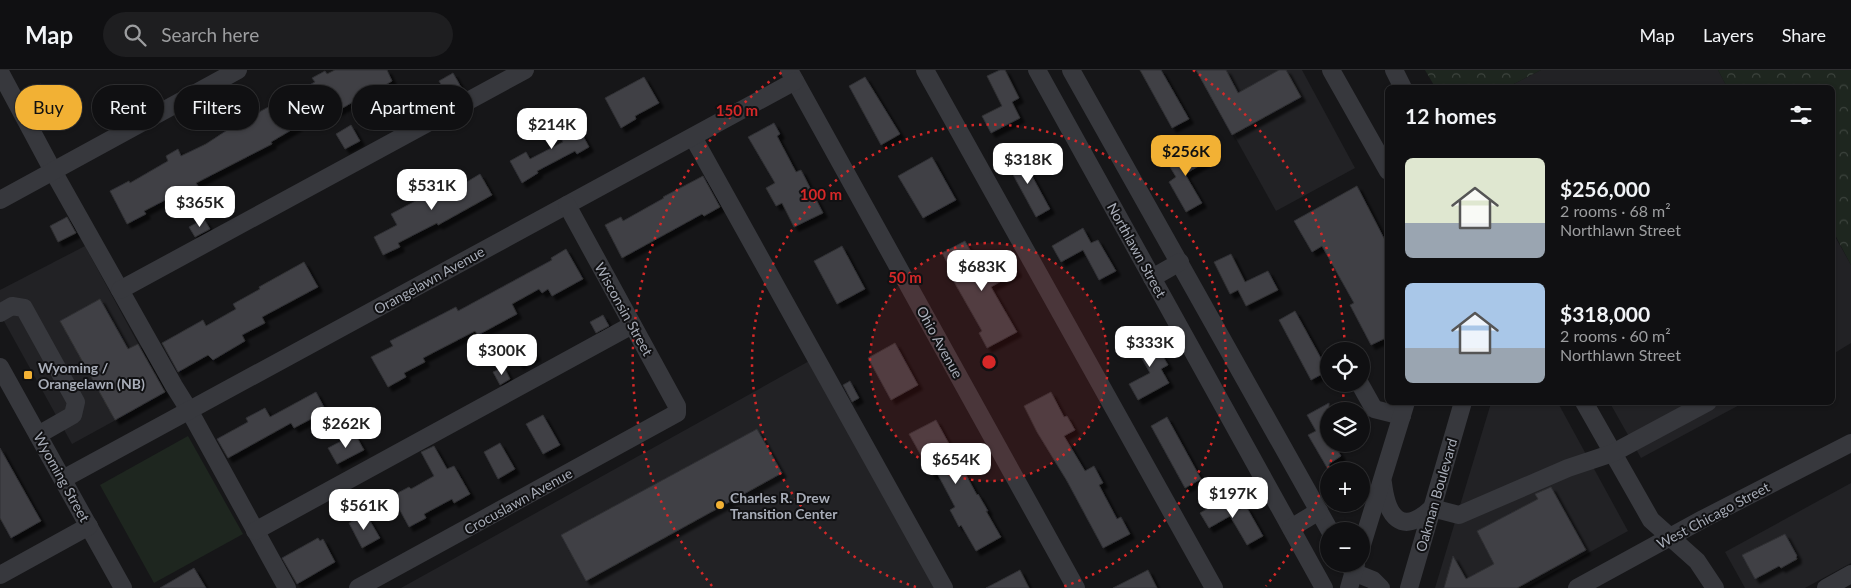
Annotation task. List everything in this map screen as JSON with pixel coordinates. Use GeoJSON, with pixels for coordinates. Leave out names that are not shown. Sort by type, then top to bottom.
{"type":"FeatureCollection","features":[{"type":"Feature","properties":{"kind":"street"},"geometry":{"type":"LineString","coordinates":[[0,200],[238,70]]}},
{"type":"Feature","properties":{"kind":"street"},"geometry":{"type":"LineString","coordinates":[[120,290],[525,70]]}},
{"type":"Feature","properties":{"kind":"street"},"geometry":{"type":"LineString","coordinates":[[926,70],[1214,588]]}},
{"type":"Feature","properties":{"kind":"street","name":"Northlawn Street"},"geometry":{"type":"LineString","coordinates":[[1037,70],[1291,528],[1317,585]]}},
{"type":"Feature","properties":{"kind":"street"},"geometry":{"type":"LineString","coordinates":[[1071,70],[1325,522]]}},
{"type":"Feature","properties":{"kind":"street"},"geometry":{"type":"LineString","coordinates":[[1331,70],[1385,166]]}},
{"type":"Feature","properties":{"kind":"street"},"geometry":{"type":"LineString","coordinates":[[1394,70],[1402,85]]}},
{"type":"Feature","properties":{"kind":"street"},"geometry":{"type":"LineString","coordinates":[[0,72],[53,171],[189,410],[286,588]]}},
{"type":"Feature","properties":{"kind":"street","name":"Orangelawn Avenue"},"geometry":{"type":"LineString","coordinates":[[62,479],[693,136],[792,75]]}},
{"type":"Feature","properties":{"kind":"street","name":"Ohio Avenue"},"geometry":{"type":"LineString","coordinates":[[792,75],[1076,588]]}},
{"type":"Feature","properties":{"kind":"street"},"geometry":{"type":"LineString","coordinates":[[693,136],[944,588]]}},
{"type":"Feature","properties":{"kind":"street","name":"Wisconsin Street"},"geometry":{"type":"LineString","coordinates":[[567,205],[677,406],[677,413]]}},
{"type":"Feature","properties":{"kind":"street"},"geometry":{"type":"LineString","coordinates":[[1152,278],[1180,262]]}},
{"type":"Feature","properties":{"kind":"street"},"geometry":{"type":"LineString","coordinates":[[0,313],[12,306],[24,308],[76,402],[73,415],[38,435]]}},
{"type":"Feature","properties":{"kind":"street"},"geometry":{"type":"LineString","coordinates":[[255,531],[632,325]]}},
{"type":"Feature","properties":{"kind":"street","name":"Wyoming Street"},"geometry":{"type":"LineString","coordinates":[[0,366],[123,588]]}},
{"type":"Feature","properties":{"kind":"street"},"geometry":{"type":"LineString","coordinates":[[1364,392],[1374,409],[1404,409],[1370,522]]}},
{"type":"Feature","properties":{"kind":"street","name":"Oakman Boulevard"},"geometry":{"type":"LineString","coordinates":[[1409,588],[1462,405]]}},
{"type":"Feature","properties":{"kind":"street"},"geometry":{"type":"LineString","coordinates":[[1586,405],[1651,520],[1697,560],[1714,588]]}},
{"type":"Feature","properties":{"kind":"street"},"geometry":{"type":"LineString","coordinates":[[1383,483],[1385,501],[1389,510],[1401,520],[1410,522],[1418,519],[1432,508],[1459,515],[1560,472],[1613,453],[1702,405]]}},
{"type":"Feature","properties":{"kind":"street","name":"Crocuslawn Avenue"},"geometry":{"type":"LineString","coordinates":[[358,588],[677,413]]}},
{"type":"Feature","properties":{"kind":"street","name":"West Chicago Street"},"geometry":{"type":"LineString","coordinates":[[1577,588],[1670,537],[1851,443]]}},
{"type":"Feature","properties":{"kind":"street"},"geometry":{"type":"LineString","coordinates":[[1291,528],[1319,512]]}},
{"type":"Feature","properties":{"kind":"street"},"geometry":{"type":"LineString","coordinates":[[2,577],[89,526]]}},
{"type":"Feature","properties":{"kind":"street"},"geometry":{"type":"LineString","coordinates":[[1352,572],[1373,580],[1380,588]]}},
{"type":"Feature","properties":{"kind":"street"},"geometry":{"type":"LineString","coordinates":[[1826,588],[1849,579]]}},
{"type":"Feature","properties":{"kind":"shaded area"},"geometry":{"type":"Polygon","coordinates":[[[1198,70],[1302,70],[1355,168],[1276,211],[1198,70]]]}},
{"type":"Feature","properties":{"kind":"shaded area"},"geometry":{"type":"Polygon","coordinates":[[[1541,70],[1718,70],[1726,85],[1512,85],[1541,70]]]}},
{"type":"Feature","properties":{"kind":"shaded area"},"geometry":{"type":"Polygon","coordinates":[[[1835,236],[1851,265],[1851,343],[1835,353],[1835,236]]]}},
{"type":"Feature","properties":{"kind":"shaded area"},"geometry":{"type":"Polygon","coordinates":[[[85,246],[165,393],[72,444],[0,314],[0,290],[85,246]]]}},
{"type":"Feature","properties":{"kind":"shaded area","name":"Charles R. Drew Transition Center"},"geometry":{"type":"Polygon","coordinates":[[[811,360],[935,588],[401,588],[811,360]]]}},
{"type":"Feature","properties":{"kind":"shaded area"},"geometry":{"type":"Polygon","coordinates":[[[1490,405],[1559,405],[1628,531],[1525,588],[1435,588],[1490,405]]]}},
{"type":"Feature","properties":{"kind":"shaded area"},"geometry":{"type":"Polygon","coordinates":[[[1611,405],[1739,405],[1641,458],[1611,405]]]}},
{"type":"Feature","properties":{"kind":"shaded area"},"geometry":{"type":"Polygon","coordinates":[[[1851,483],[1851,563],[1805,588],[1745,588],[1725,552],[1851,483]]]}},
{"type":"Feature","properties":{"kind":"green space"},"geometry":{"type":"Polygon","coordinates":[[[1425,70],[1541,70],[1512,85],[1434,85],[1425,70]]]}},
{"type":"Feature","properties":{"kind":"green space"},"geometry":{"type":"Polygon","coordinates":[[[1718,70],[1851,70],[1851,265],[1835,235],[1835,85],[1726,85],[1718,70]]]}},
{"type":"Feature","properties":{"kind":"green space"},"geometry":{"type":"Polygon","coordinates":[[[188,436],[243,534],[154,583],[100,485],[188,436]]]}},
{"type":"Feature","properties":{"kind":"building"},"geometry":{"type":"Polygon","coordinates":[[[335,70],[387,70],[392,81],[385,85],[352,85],[352,103],[342,108],[342,85],[309,85],[315,82],[312,78],[325,71],[327,74],[335,70]]]}},
{"type":"Feature","properties":{"kind":"building"},"geometry":{"type":"Polygon","coordinates":[[[1000,70],[1005,70],[1019,98],[1012,102],[1020,118],[991,133],[982,116],[1002,106],[987,76],[1000,70]]]}},
{"type":"Feature","properties":{"kind":"building"},"geometry":{"type":"Polygon","coordinates":[[[1140,70],[1161,70],[1189,119],[1172,128],[1140,70]]]}},
{"type":"Feature","properties":{"kind":"building"},"geometry":{"type":"Polygon","coordinates":[[[1196,70],[1226,70],[1238,93],[1279,70],[1286,70],[1301,97],[1232,135],[1196,70]]]}},
{"type":"Feature","properties":{"kind":"building"},"geometry":{"type":"Polygon","coordinates":[[[453,73],[460,85],[441,85],[439,81],[453,73]]]}},
{"type":"Feature","properties":{"kind":"building"},"geometry":{"type":"Polygon","coordinates":[[[644,77],[659,103],[635,116],[636,119],[621,128],[605,98],[644,77]]]}},
{"type":"Feature","properties":{"kind":"building"},"geometry":{"type":"Polygon","coordinates":[[[865,77],[900,134],[881,145],[849,86],[865,77]]]}},
{"type":"Feature","properties":{"kind":"building"},"geometry":{"type":"Polygon","coordinates":[[[269,107],[269,130],[291,130],[271,142],[272,144],[196,183],[198,186],[179,196],[177,194],[144,211],[146,214],[127,224],[110,191],[129,181],[130,183],[168,161],[166,156],[178,149],[181,156],[206,144],[227,130],[259,130],[259,112],[269,107]]]}},
{"type":"Feature","properties":{"kind":"building"},"geometry":{"type":"Polygon","coordinates":[[[572,115],[589,147],[577,154],[575,151],[537,171],[538,173],[522,183],[510,161],[526,152],[530,159],[563,142],[554,125],[572,115]]]}},
{"type":"Feature","properties":{"kind":"building"},"geometry":{"type":"Polygon","coordinates":[[[774,123],[780,134],[777,136],[796,172],[801,170],[823,213],[794,227],[782,203],[776,206],[766,188],[775,183],[748,137],[774,123]]]}},
{"type":"Feature","properties":{"kind":"building"},"geometry":{"type":"Polygon","coordinates":[[[351,125],[352,130],[360,141],[345,149],[336,134],[351,125]]]}},
{"type":"Feature","properties":{"kind":"building"},"geometry":{"type":"Polygon","coordinates":[[[1198,145],[1207,161],[1185,174],[1202,203],[1186,212],[1169,182],[1176,177],[1167,162],[1198,145]]]}},
{"type":"Feature","properties":{"kind":"building"},"geometry":{"type":"Polygon","coordinates":[[[1019,152],[1050,209],[1036,217],[1005,160],[1019,152]]]}},
{"type":"Feature","properties":{"kind":"building"},"geometry":{"type":"Polygon","coordinates":[[[932,157],[956,200],[923,218],[898,176],[932,157]]]}},
{"type":"Feature","properties":{"kind":"building"},"geometry":{"type":"Polygon","coordinates":[[[480,174],[492,195],[438,225],[437,223],[398,243],[400,247],[383,255],[374,237],[397,225],[391,214],[451,182],[455,189],[480,174]]]}},
{"type":"Feature","properties":{"kind":"building"},"geometry":{"type":"Polygon","coordinates":[[[703,176],[720,207],[704,216],[702,214],[622,258],[605,225],[621,217],[623,221],[703,176]]]}},
{"type":"Feature","properties":{"kind":"building"},"geometry":{"type":"Polygon","coordinates":[[[1357,186],[1385,240],[1385,338],[1371,345],[1350,305],[1354,303],[1322,246],[1312,252],[1294,221],[1357,186]]]}},
{"type":"Feature","properties":{"kind":"building"},"geometry":{"type":"Polygon","coordinates":[[[67,217],[76,233],[58,242],[50,226],[67,217]]]}},
{"type":"Feature","properties":{"kind":"building"},"geometry":{"type":"Polygon","coordinates":[[[204,219],[210,229],[195,237],[189,227],[204,219]]]}},
{"type":"Feature","properties":{"kind":"building"},"geometry":{"type":"Polygon","coordinates":[[[1083,228],[1091,243],[1098,240],[1116,271],[1099,280],[1083,250],[1061,262],[1052,246],[1083,228]]]}},
{"type":"Feature","properties":{"kind":"building"},"geometry":{"type":"Polygon","coordinates":[[[965,241],[983,273],[1009,258],[1017,272],[991,287],[1017,332],[987,348],[979,333],[982,331],[953,280],[956,279],[942,253],[965,241]]]}},
{"type":"Feature","properties":{"kind":"building"},"geometry":{"type":"Polygon","coordinates":[[[842,246],[865,289],[837,304],[814,261],[842,246]]]}},
{"type":"Feature","properties":{"kind":"building"},"geometry":{"type":"Polygon","coordinates":[[[566,249],[583,279],[552,296],[548,289],[542,293],[539,289],[512,304],[517,314],[478,335],[475,331],[423,358],[425,362],[404,373],[406,377],[388,387],[371,357],[393,346],[390,341],[456,307],[458,311],[552,260],[551,258],[566,249]]]}},
{"type":"Feature","properties":{"kind":"building"},"geometry":{"type":"Polygon","coordinates":[[[1231,254],[1245,282],[1268,271],[1278,290],[1246,306],[1238,290],[1230,294],[1214,262],[1231,254]]]}},
{"type":"Feature","properties":{"kind":"building"},"geometry":{"type":"Polygon","coordinates":[[[304,262],[318,287],[262,317],[265,323],[242,335],[245,341],[213,360],[208,355],[178,372],[162,343],[203,320],[206,326],[236,309],[233,304],[304,262]]]}},
{"type":"Feature","properties":{"kind":"building"},"geometry":{"type":"Polygon","coordinates":[[[100,299],[128,349],[138,344],[165,392],[115,420],[60,321],[100,299]]]}},
{"type":"Feature","properties":{"kind":"building"},"geometry":{"type":"Polygon","coordinates":[[[1295,311],[1320,356],[1320,375],[1311,380],[1279,320],[1295,311]]]}},
{"type":"Feature","properties":{"kind":"building"},"geometry":{"type":"Polygon","coordinates":[[[603,315],[609,326],[596,333],[590,322],[603,315]]]}},
{"type":"Feature","properties":{"kind":"building"},"geometry":{"type":"Polygon","coordinates":[[[1150,333],[1168,365],[1161,369],[1169,383],[1138,400],[1129,384],[1150,373],[1133,343],[1150,333]]]}},
{"type":"Feature","properties":{"kind":"building"},"geometry":{"type":"Polygon","coordinates":[[[525,337],[536,356],[519,365],[509,346],[525,337]]]}},
{"type":"Feature","properties":{"kind":"building"},"geometry":{"type":"Polygon","coordinates":[[[895,343],[918,385],[891,400],[868,358],[895,343]]]}},
{"type":"Feature","properties":{"kind":"building"},"geometry":{"type":"Polygon","coordinates":[[[504,367],[510,379],[500,385],[493,372],[504,367]]]}},
{"type":"Feature","properties":{"kind":"building"},"geometry":{"type":"Polygon","coordinates":[[[850,381],[859,398],[852,402],[843,385],[850,381]]]}},
{"type":"Feature","properties":{"kind":"building"},"geometry":{"type":"Polygon","coordinates":[[[316,392],[326,411],[294,428],[291,423],[228,458],[217,439],[248,422],[246,418],[265,408],[270,417],[316,392]]]}},
{"type":"Feature","properties":{"kind":"building"},"geometry":{"type":"Polygon","coordinates":[[[1051,392],[1064,417],[1067,416],[1075,430],[1064,436],[1085,471],[1094,466],[1103,483],[1099,485],[1117,519],[1121,517],[1130,534],[1103,548],[1024,406],[1051,392]]]}},
{"type":"Feature","properties":{"kind":"building"},"geometry":{"type":"Polygon","coordinates":[[[1320,408],[1320,452],[1339,452],[1341,456],[1332,462],[1324,462],[1308,435],[1316,431],[1307,415],[1320,408]]]}},
{"type":"Feature","properties":{"kind":"building"},"geometry":{"type":"Polygon","coordinates":[[[543,415],[560,445],[543,454],[526,424],[543,415]]]}},
{"type":"Feature","properties":{"kind":"building"},"geometry":{"type":"Polygon","coordinates":[[[1167,417],[1201,479],[1185,488],[1151,426],[1167,417]]]}},
{"type":"Feature","properties":{"kind":"building"},"geometry":{"type":"Polygon","coordinates":[[[936,420],[1001,537],[976,551],[961,525],[959,527],[950,510],[955,507],[937,473],[932,475],[909,434],[936,420]]]}},
{"type":"Feature","properties":{"kind":"building"},"geometry":{"type":"Polygon","coordinates":[[[757,429],[782,473],[586,581],[561,535],[757,429]]]}},
{"type":"Feature","properties":{"kind":"building"},"geometry":{"type":"Polygon","coordinates":[[[355,434],[364,450],[337,464],[328,448],[355,434]]]}},
{"type":"Feature","properties":{"kind":"building"},"geometry":{"type":"Polygon","coordinates":[[[500,443],[515,469],[498,479],[484,452],[500,443]]]}},
{"type":"Feature","properties":{"kind":"building"},"geometry":{"type":"Polygon","coordinates":[[[434,446],[447,469],[454,466],[470,494],[454,503],[452,499],[424,514],[426,518],[409,527],[392,496],[409,487],[411,489],[434,476],[421,452],[434,446]]]}},
{"type":"Feature","properties":{"kind":"building"},"geometry":{"type":"Polygon","coordinates":[[[0,448],[41,521],[11,538],[0,518],[0,448]]]}},
{"type":"Feature","properties":{"kind":"building"},"geometry":{"type":"Polygon","coordinates":[[[1551,487],[1586,550],[1517,588],[1444,588],[1453,556],[1466,579],[1494,564],[1477,531],[1538,499],[1535,494],[1551,487]]]}},
{"type":"Feature","properties":{"kind":"building"},"geometry":{"type":"Polygon","coordinates":[[[1231,495],[1239,510],[1246,506],[1263,536],[1247,545],[1230,516],[1209,528],[1200,513],[1231,495]]]}},
{"type":"Feature","properties":{"kind":"building"},"geometry":{"type":"Polygon","coordinates":[[[366,514],[380,538],[362,548],[349,523],[366,514]]]}},
{"type":"Feature","properties":{"kind":"building"},"geometry":{"type":"Polygon","coordinates":[[[1785,534],[1797,559],[1755,579],[1742,555],[1785,534]]]}},
{"type":"Feature","properties":{"kind":"building"},"geometry":{"type":"Polygon","coordinates":[[[318,538],[320,541],[323,539],[335,562],[297,584],[282,558],[318,538]]]}},
{"type":"Feature","properties":{"kind":"building"},"geometry":{"type":"Polygon","coordinates":[[[194,568],[206,588],[160,588],[194,568]]]}},
{"type":"Feature","properties":{"kind":"building"},"geometry":{"type":"Polygon","coordinates":[[[1020,570],[1029,588],[986,588],[1020,570]]]}},
{"type":"Feature","properties":{"kind":"building"},"geometry":{"type":"Polygon","coordinates":[[[1148,570],[1157,588],[1113,588],[1148,570]]]}},
{"type":"Feature","properties":{"kind":"place","name":"Wyoming / Orangelawn (NB)"},"geometry":{"type":"Point","coordinates":[28,375]}},
{"type":"Feature","properties":{"kind":"place","name":"Charles R. Drew Transition Center"},"geometry":{"type":"Point","coordinates":[720,505]}}]}
